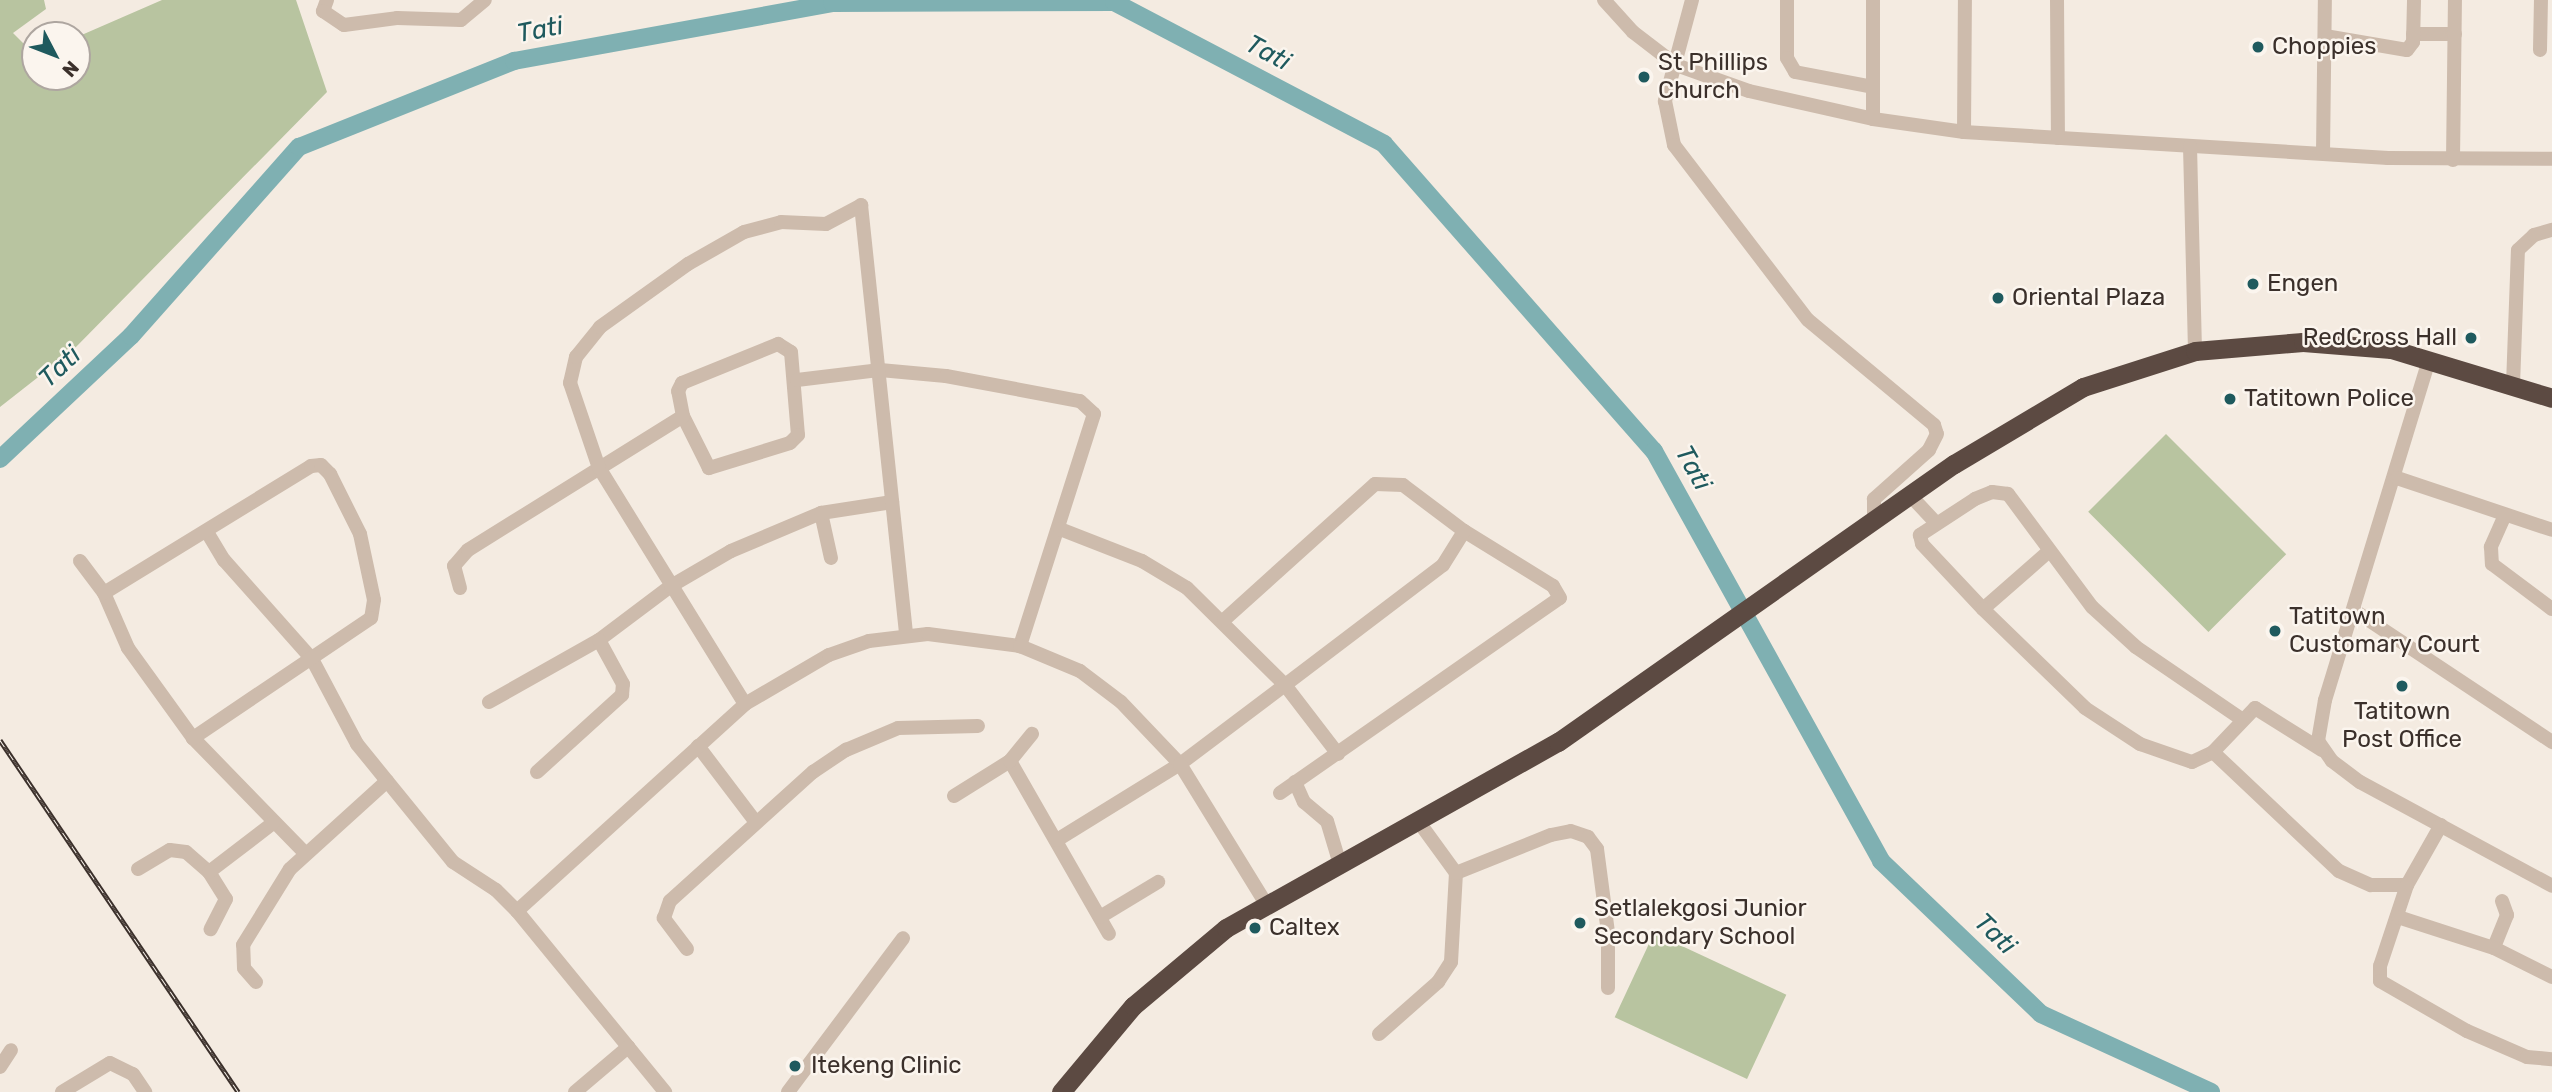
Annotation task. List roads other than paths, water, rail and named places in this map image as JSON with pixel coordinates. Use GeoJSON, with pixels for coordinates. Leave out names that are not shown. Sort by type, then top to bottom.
{"type":"FeatureCollection","features":[{"type":"Feature","properties":{"kind":"highway"},"geometry":{"type":"LineString","coordinates":[[1048,1092],[1182,962],[1265,902],[1339,861],[1419,822],[1558,743],[1909,494],[2057,399],[2195,351],[2247,343],[2350,344],[2429,360],[2552,398]]}},
{"type":"Feature","properties":{"kind":"highway"},"geometry":{"type":"LineString","coordinates":[[1060,1092],[1090,1054]]}},
{"type":"Feature","properties":{"kind":"street"},"geometry":{"type":"LineString","coordinates":[[327,0],[323,10],[344,25],[397,18],[461,20],[485,0]]}},
{"type":"Feature","properties":{"kind":"street"},"geometry":{"type":"LineString","coordinates":[[1604,0],[1633,32],[1676,65],[1749,92],[1872,120],[1965,132],[2190,146],[2453,160],[2552,159]]}},
{"type":"Feature","properties":{"kind":"street"},"geometry":{"type":"LineString","coordinates":[[1692,0],[1664,116],[1683,159],[1817,329],[1934,425],[1937,434],[1929,450],[1874,499],[1874,519]]}},
{"type":"Feature","properties":{"kind":"street"},"geometry":{"type":"LineString","coordinates":[[1787,0],[1787,58],[1795,72],[1873,87]]}},
{"type":"Feature","properties":{"kind":"street"},"geometry":{"type":"LineString","coordinates":[[1872,120],[1873,0]]}},
{"type":"Feature","properties":{"kind":"street"},"geometry":{"type":"LineString","coordinates":[[1965,0],[1965,132]]}},
{"type":"Feature","properties":{"kind":"street"},"geometry":{"type":"LineString","coordinates":[[2057,0],[2058,138]]}},
{"type":"Feature","properties":{"kind":"street"},"geometry":{"type":"LineString","coordinates":[[2323,153],[2325,0]]}},
{"type":"Feature","properties":{"kind":"street"},"geometry":{"type":"LineString","coordinates":[[2325,36],[2402,52],[2411,47],[2414,0]]}},
{"type":"Feature","properties":{"kind":"street"},"geometry":{"type":"LineString","coordinates":[[2453,160],[2455,0]]}},
{"type":"Feature","properties":{"kind":"street"},"geometry":{"type":"LineString","coordinates":[[2540,50],[2541,0]]}},
{"type":"Feature","properties":{"kind":"street"},"geometry":{"type":"LineString","coordinates":[[2413,34],[2455,34]]}},
{"type":"Feature","properties":{"kind":"street"},"geometry":{"type":"LineString","coordinates":[[2190,146],[2195,351]]}},
{"type":"Feature","properties":{"kind":"street"},"geometry":{"type":"LineString","coordinates":[[746,704],[599,468],[570,383],[584,344],[622,309],[688,264],[761,226],[826,224],[861,205],[906,634]]}},
{"type":"Feature","properties":{"kind":"street"},"geometry":{"type":"LineString","coordinates":[[2513,384],[2518,250],[2534,234],[2552,230]]}},
{"type":"Feature","properties":{"kind":"street"},"geometry":{"type":"LineString","coordinates":[[778,344],[791,352],[797,380],[799,426],[790,443],[719,469],[703,461],[683,415],[678,391],[682,383],[778,344]]}},
{"type":"Feature","properties":{"kind":"street"},"geometry":{"type":"LineString","coordinates":[[2322,750],[2320,717],[2397,478],[2429,360]]}},
{"type":"Feature","properties":{"kind":"street"},"geometry":{"type":"LineString","coordinates":[[797,380],[880,370],[1006,385],[1087,406],[1094,426],[1020,646]]}},
{"type":"Feature","properties":{"kind":"street"},"geometry":{"type":"LineString","coordinates":[[460,588],[454,566],[458,558],[683,415]]}},
{"type":"Feature","properties":{"kind":"street"},"geometry":{"type":"LineString","coordinates":[[104,593],[311,466],[321,465],[330,474],[360,534],[374,611],[366,623],[193,738]]}},
{"type":"Feature","properties":{"kind":"street"},"geometry":{"type":"LineString","coordinates":[[2397,478],[2552,530]]}},
{"type":"Feature","properties":{"kind":"street"},"geometry":{"type":"LineString","coordinates":[[1224,620],[1375,484],[1403,485],[1464,531],[1553,586],[1560,598],[1280,793]]}},
{"type":"Feature","properties":{"kind":"street"},"geometry":{"type":"LineString","coordinates":[[2241,718],[2136,647],[2084,598],[2048,552],[2015,500],[2001,491],[1975,499],[1935,522],[1920,535],[1922,544],[1983,609],[2085,708],[2140,744],[2182,762],[2213,752],[2241,718],[2255,708],[2265,711],[2322,750],[2360,782],[2549,878]]}},
{"type":"Feature","properties":{"kind":"street"},"geometry":{"type":"LineString","coordinates":[[1909,494],[1935,522]]}},
{"type":"Feature","properties":{"kind":"street"},"geometry":{"type":"LineString","coordinates":[[489,702],[599,640],[671,586],[731,551],[821,513],[892,502]]}},
{"type":"Feature","properties":{"kind":"street"},"geometry":{"type":"LineString","coordinates":[[821,513],[831,558]]}},
{"type":"Feature","properties":{"kind":"street"},"geometry":{"type":"LineString","coordinates":[[2505,515],[2491,547],[2493,564],[2552,609]]}},
{"type":"Feature","properties":{"kind":"street"},"geometry":{"type":"LineString","coordinates":[[1060,529],[1163,572],[1224,620],[1285,685],[1338,754]]}},
{"type":"Feature","properties":{"kind":"street"},"geometry":{"type":"LineString","coordinates":[[1057,840],[1180,764],[1285,685],[1443,565],[1464,531]]}},
{"type":"Feature","properties":{"kind":"street"},"geometry":{"type":"LineString","coordinates":[[207,532],[241,581],[312,659],[357,744],[453,862],[496,890],[517,911],[664,1092]]}},
{"type":"Feature","properties":{"kind":"street"},"geometry":{"type":"LineString","coordinates":[[1983,609],[2048,552]]}},
{"type":"Feature","properties":{"kind":"street"},"geometry":{"type":"LineString","coordinates":[[80,561],[104,593],[128,648],[193,738],[303,852]]}},
{"type":"Feature","properties":{"kind":"street"},"geometry":{"type":"LineString","coordinates":[[2355,611],[2552,742]]}},
{"type":"Feature","properties":{"kind":"street"},"geometry":{"type":"LineString","coordinates":[[517,911],[746,704],[829,655],[906,634],[1020,646],[1100,685],[1139,718],[1180,764],[1265,902]]}},
{"type":"Feature","properties":{"kind":"street"},"geometry":{"type":"LineString","coordinates":[[537,772],[622,695],[623,684],[599,640]]}},
{"type":"Feature","properties":{"kind":"street"},"geometry":{"type":"LineString","coordinates":[[687,949],[664,910],[755,821],[813,772],[870,738],[918,724],[978,726]]}},
{"type":"Feature","properties":{"kind":"street"},"geometry":{"type":"LineString","coordinates":[[954,796],[1010,761],[1032,734]]}},
{"type":"Feature","properties":{"kind":"street"},"geometry":{"type":"LineString","coordinates":[[698,746],[755,821]]}},
{"type":"Feature","properties":{"kind":"street"},"geometry":{"type":"LineString","coordinates":[[2213,752],[2339,871],[2371,885],[2407,885]]}},
{"type":"Feature","properties":{"kind":"street"},"geometry":{"type":"LineString","coordinates":[[1010,761],[1108,934]]}},
{"type":"Feature","properties":{"kind":"street"},"geometry":{"type":"LineString","coordinates":[[256,982],[244,968],[243,945],[303,852],[387,781]]}},
{"type":"Feature","properties":{"kind":"street"},"geometry":{"type":"LineString","coordinates":[[1295,782],[1304,802],[1327,821],[1339,861]]}},
{"type":"Feature","properties":{"kind":"street"},"geometry":{"type":"LineString","coordinates":[[1379,1034],[1447,971],[1455,873],[1419,822]]}},
{"type":"Feature","properties":{"kind":"street"},"geometry":{"type":"LineString","coordinates":[[209,872],[273,823]]}},
{"type":"Feature","properties":{"kind":"street"},"geometry":{"type":"LineString","coordinates":[[2441,825],[2407,885],[2380,966],[2387,989],[2527,1058],[2552,1059]]}},
{"type":"Feature","properties":{"kind":"street"},"geometry":{"type":"LineString","coordinates":[[1455,873],[1551,835],[1571,831],[1588,837],[1597,849],[1608,932],[1608,988]]}},
{"type":"Feature","properties":{"kind":"street"},"geometry":{"type":"LineString","coordinates":[[138,869],[148,858],[170,850],[186,852],[209,872],[226,899],[211,929]]}},
{"type":"Feature","properties":{"kind":"street"},"geometry":{"type":"LineString","coordinates":[[1100,917],[1158,882]]}},
{"type":"Feature","properties":{"kind":"street"},"geometry":{"type":"LineString","coordinates":[[2494,948],[2507,915],[2502,901]]}},
{"type":"Feature","properties":{"kind":"street"},"geometry":{"type":"LineString","coordinates":[[2398,917],[2494,948],[2552,977]]}},
{"type":"Feature","properties":{"kind":"street"},"geometry":{"type":"LineString","coordinates":[[788,1092],[903,938]]}},
{"type":"Feature","properties":{"kind":"street"},"geometry":{"type":"LineString","coordinates":[[575,1092],[628,1047]]}},
{"type":"Feature","properties":{"kind":"street"},"geometry":{"type":"LineString","coordinates":[[0,1067],[12,1050]]}},
{"type":"Feature","properties":{"kind":"street"},"geometry":{"type":"LineString","coordinates":[[62,1092],[110,1063],[133,1074],[145,1092]]}},
{"type":"Feature","properties":{"kind":"waterway","name":"Tati"},"geometry":{"type":"LineString","coordinates":[[0,459],[131,336],[299,147],[514,61],[832,3],[1114,2],[1384,144],[1654,451],[1881,861],[2041,1014],[2211,1092]]}},
{"type":"Feature","properties":{"kind":"railway"},"geometry":{"type":"LineString","coordinates":[[0,740],[238,1092]]}},
{"type":"Feature","properties":{"kind":"place","name":"Choppies"},"geometry":{"type":"Point","coordinates":[2258,47]}},
{"type":"Feature","properties":{"kind":"place","name":"St Phillips Church"},"geometry":{"type":"Point","coordinates":[1644,77]}},
{"type":"Feature","properties":{"kind":"place","name":"Engen"},"geometry":{"type":"Point","coordinates":[2253,284]}},
{"type":"Feature","properties":{"kind":"place","name":"Oriental Plaza"},"geometry":{"type":"Point","coordinates":[1998,298]}},
{"type":"Feature","properties":{"kind":"place","name":"RedCross Hall"},"geometry":{"type":"Point","coordinates":[2471,338]}},
{"type":"Feature","properties":{"kind":"place","name":"Tatitown Police"},"geometry":{"type":"Point","coordinates":[2230,399]}},
{"type":"Feature","properties":{"kind":"place","name":"Tatitown Customary Court"},"geometry":{"type":"Point","coordinates":[2275,631]}},
{"type":"Feature","properties":{"kind":"place","name":"Tatitown Post Office"},"geometry":{"type":"Point","coordinates":[2402,686]}},
{"type":"Feature","properties":{"kind":"place","name":"Setlalekgosi Junior Secondary School"},"geometry":{"type":"Point","coordinates":[1580,923]}},
{"type":"Feature","properties":{"kind":"place","name":"Caltex"},"geometry":{"type":"Point","coordinates":[1255,928]}},
{"type":"Feature","properties":{"kind":"place","name":"Itekeng Clinic"},"geometry":{"type":"Point","coordinates":[795,1066]}}]}
